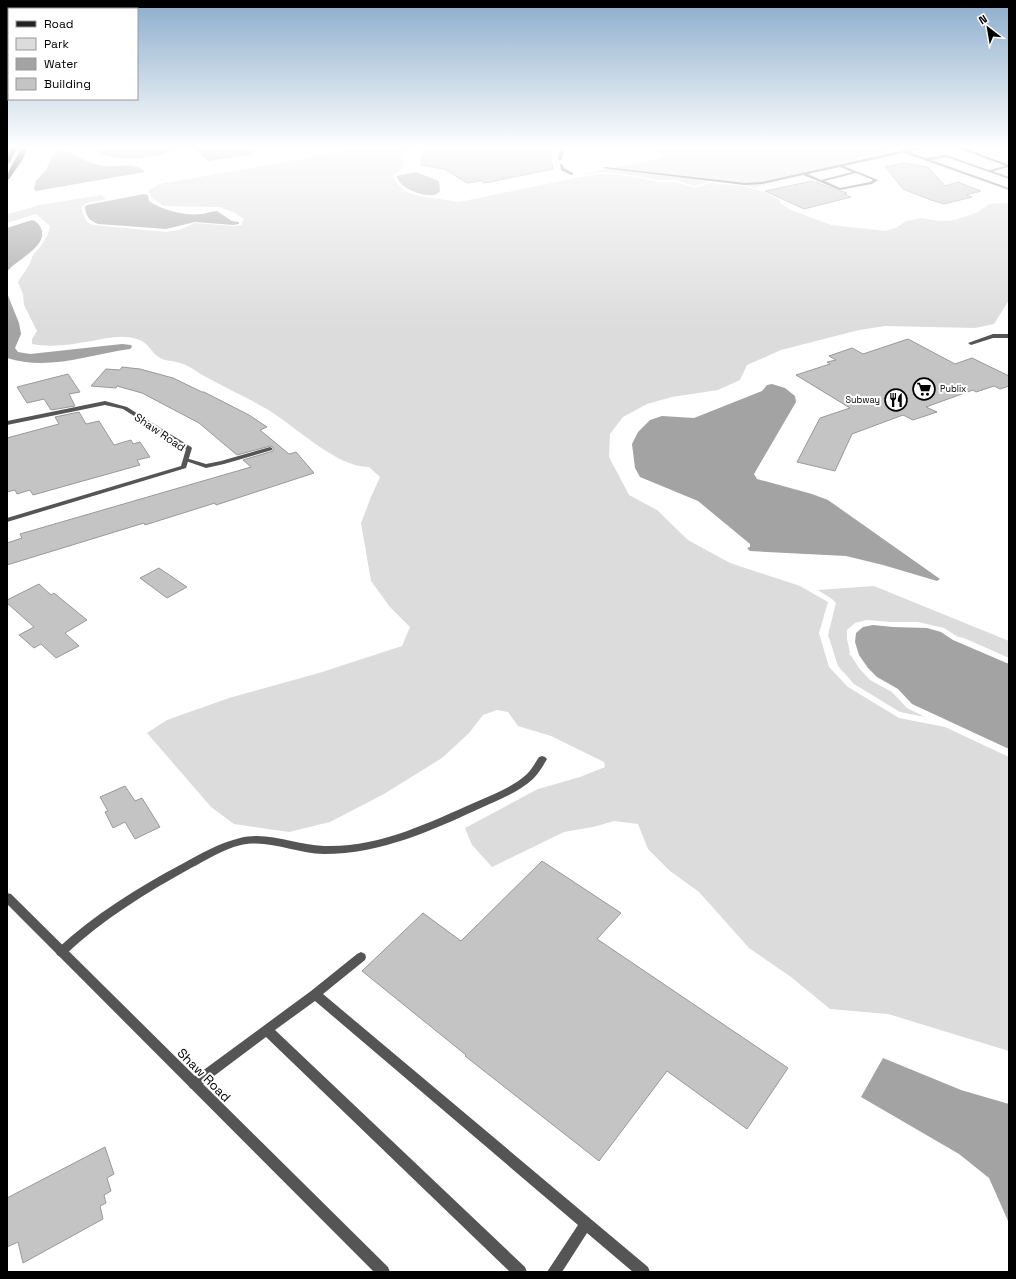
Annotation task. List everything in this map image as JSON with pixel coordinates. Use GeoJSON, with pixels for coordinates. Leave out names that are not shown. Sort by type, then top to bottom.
{"type":"FeatureCollection","features":[{"type":"Feature","properties":{"kind":"street"},"geometry":{"type":"LineString","coordinates":[[971,343],[993,336],[1009,336]]}},
{"type":"Feature","properties":{"kind":"street","name":"Shaw Road"},"geometry":{"type":"LineString","coordinates":[[7,423],[105,402],[125,408],[189,448],[184,467],[7,520]]}},
{"type":"Feature","properties":{"kind":"street"},"geometry":{"type":"LineString","coordinates":[[186,460],[206,466],[222,463],[270,449]]}},
{"type":"Feature","properties":{"kind":"street"},"geometry":{"type":"LineString","coordinates":[[61,952],[80,933],[131,896],[217,850],[247,840],[262,839],[281,842],[305,849],[325,850],[359,847],[401,837],[443,821],[512,789],[529,777],[542,759]]}},
{"type":"Feature","properties":{"kind":"street","name":"Shaw Road"},"geometry":{"type":"LineString","coordinates":[[7,897],[383,1272]]}},
{"type":"Feature","properties":{"kind":"street"},"geometry":{"type":"LineString","coordinates":[[194,1084],[315,994],[361,957]]}},
{"type":"Feature","properties":{"kind":"street"},"geometry":{"type":"LineString","coordinates":[[315,994],[642,1272]]}},
{"type":"Feature","properties":{"kind":"street"},"geometry":{"type":"LineString","coordinates":[[267,1030],[520,1272]]}},
{"type":"Feature","properties":{"kind":"street"},"geometry":{"type":"LineString","coordinates":[[554,1272],[586,1224]]}},
{"type":"Feature","properties":{"kind":"green space"},"geometry":{"type":"Polygon","coordinates":[[[30,208],[81,208],[88,223],[94,225],[166,232],[179,230],[195,223],[233,226],[241,225],[244,219],[235,213],[222,208],[787,208],[831,225],[886,231],[897,227],[906,221],[922,218],[939,221],[955,220],[976,213],[984,208],[1009,208],[1009,300],[994,324],[975,328],[885,326],[859,330],[781,350],[747,365],[740,380],[718,390],[672,397],[647,404],[623,417],[610,434],[609,457],[629,495],[657,510],[688,540],[730,563],[800,586],[828,602],[819,633],[829,667],[848,687],[899,718],[945,727],[1009,757],[1009,1051],[888,1014],[830,1009],[791,977],[749,948],[699,892],[670,871],[648,849],[638,824],[614,821],[593,827],[564,832],[492,867],[472,845],[465,828],[538,789],[580,777],[605,767],[604,762],[551,736],[518,726],[508,712],[497,710],[483,715],[469,733],[442,758],[384,794],[330,822],[289,832],[234,824],[211,807],[147,733],[167,720],[229,698],[319,673],[402,646],[410,627],[390,607],[371,581],[361,523],[380,477],[369,467],[356,465],[329,453],[277,415],[190,367],[158,357],[141,341],[120,337],[62,345],[47,346],[32,344],[32,339],[37,331],[24,305],[23,294],[18,282],[29,265],[33,255],[41,246],[48,234],[50,226],[36,214],[7,223],[7,214],[30,208]]]}},
{"type":"Feature","properties":{"kind":"green space"},"geometry":{"type":"Polygon","coordinates":[[[874,586],[1009,641],[1009,658],[964,638],[958,637],[944,628],[918,622],[867,620],[855,623],[847,630],[847,639],[849,654],[859,668],[870,680],[892,692],[907,708],[925,717],[900,712],[854,684],[838,666],[828,635],[836,603],[818,590],[874,586]]]}},
{"type":"Feature","properties":{"kind":"water"},"geometry":{"type":"Polygon","coordinates":[[[85,208],[162,208],[188,214],[203,214],[217,211],[232,221],[239,222],[239,224],[233,225],[195,222],[166,229],[98,224],[90,220],[85,208]]]}},
{"type":"Feature","properties":{"kind":"water"},"geometry":{"type":"Polygon","coordinates":[[[32,220],[35,221],[41,228],[42,235],[40,241],[36,247],[7,272],[7,228],[32,220]]]}},
{"type":"Feature","properties":{"kind":"water"},"geometry":{"type":"Polygon","coordinates":[[[7,293],[19,323],[21,334],[15,348],[18,352],[30,354],[122,344],[131,345],[132,347],[130,349],[68,361],[38,363],[22,362],[7,358],[7,293]]]}},
{"type":"Feature","properties":{"kind":"water"},"geometry":{"type":"Polygon","coordinates":[[[772,384],[785,388],[795,396],[796,402],[754,474],[757,479],[812,494],[828,500],[940,579],[937,581],[846,556],[750,551],[747,548],[750,547],[750,544],[698,501],[640,477],[635,468],[632,444],[638,432],[650,420],[662,416],[694,418],[762,391],[767,385],[772,384]]]}},
{"type":"Feature","properties":{"kind":"water"},"geometry":{"type":"Polygon","coordinates":[[[873,625],[927,628],[941,632],[953,640],[1009,664],[1009,749],[912,704],[898,689],[877,677],[868,668],[859,655],[855,642],[856,633],[863,627],[873,625]]]}},
{"type":"Feature","properties":{"kind":"water"},"geometry":{"type":"Polygon","coordinates":[[[883,1058],[961,1090],[1009,1104],[1009,1223],[989,1178],[959,1154],[861,1097],[883,1058]]]}},
{"type":"Feature","properties":{"kind":"building"},"geometry":{"type":"Polygon","coordinates":[[[908,339],[955,364],[972,358],[1009,376],[1009,386],[1000,389],[994,386],[976,392],[973,390],[926,407],[937,412],[913,420],[903,415],[852,434],[835,471],[797,462],[820,418],[850,408],[796,375],[830,364],[827,362],[836,360],[829,356],[852,348],[863,354],[908,339]]]}},
{"type":"Feature","properties":{"kind":"building"},"geometry":{"type":"Polygon","coordinates":[[[122,367],[140,369],[173,378],[249,415],[267,427],[260,430],[289,454],[296,452],[314,473],[216,505],[215,503],[145,525],[144,523],[7,565],[7,543],[22,538],[20,534],[251,467],[243,460],[273,451],[273,447],[270,446],[237,455],[199,423],[142,393],[117,386],[116,388],[91,386],[106,369],[120,370],[122,367]]]}},
{"type":"Feature","properties":{"kind":"building"},"geometry":{"type":"Polygon","coordinates":[[[68,374],[80,392],[69,394],[75,406],[51,410],[44,399],[27,403],[17,387],[68,374]]]}},
{"type":"Feature","properties":{"kind":"building"},"geometry":{"type":"Polygon","coordinates":[[[79,412],[86,424],[99,421],[114,445],[131,440],[133,444],[140,442],[150,457],[137,460],[140,465],[33,495],[30,490],[17,494],[15,490],[7,492],[7,438],[59,424],[55,417],[79,412]]]}},
{"type":"Feature","properties":{"kind":"building"},"geometry":{"type":"Polygon","coordinates":[[[159,568],[187,587],[167,598],[140,578],[159,568]]]}},
{"type":"Feature","properties":{"kind":"building"},"geometry":{"type":"Polygon","coordinates":[[[39,584],[51,595],[54,593],[87,620],[65,633],[79,646],[56,658],[41,644],[34,648],[19,635],[34,627],[7,603],[7,600],[39,584]]]}},
{"type":"Feature","properties":{"kind":"building"},"geometry":{"type":"Polygon","coordinates":[[[125,786],[135,801],[142,798],[160,827],[135,839],[125,822],[113,828],[105,812],[108,811],[100,797],[125,786]]]}},
{"type":"Feature","properties":{"kind":"building"},"geometry":{"type":"Polygon","coordinates":[[[542,861],[621,913],[597,939],[788,1068],[747,1129],[667,1071],[599,1161],[465,1056],[466,1055],[362,971],[423,913],[461,941],[542,861]]]}},
{"type":"Feature","properties":{"kind":"building"},"geometry":{"type":"Polygon","coordinates":[[[105,1147],[114,1174],[107,1178],[111,1191],[104,1195],[106,1203],[100,1206],[103,1219],[23,1263],[18,1242],[7,1247],[7,1198],[105,1147]]]}},
{"type":"Feature","properties":{"kind":"place","name":"Publix"},"geometry":{"type":"Point","coordinates":[924,389]}},
{"type":"Feature","properties":{"kind":"place","name":"Subway"},"geometry":{"type":"Point","coordinates":[896,400]}}]}
